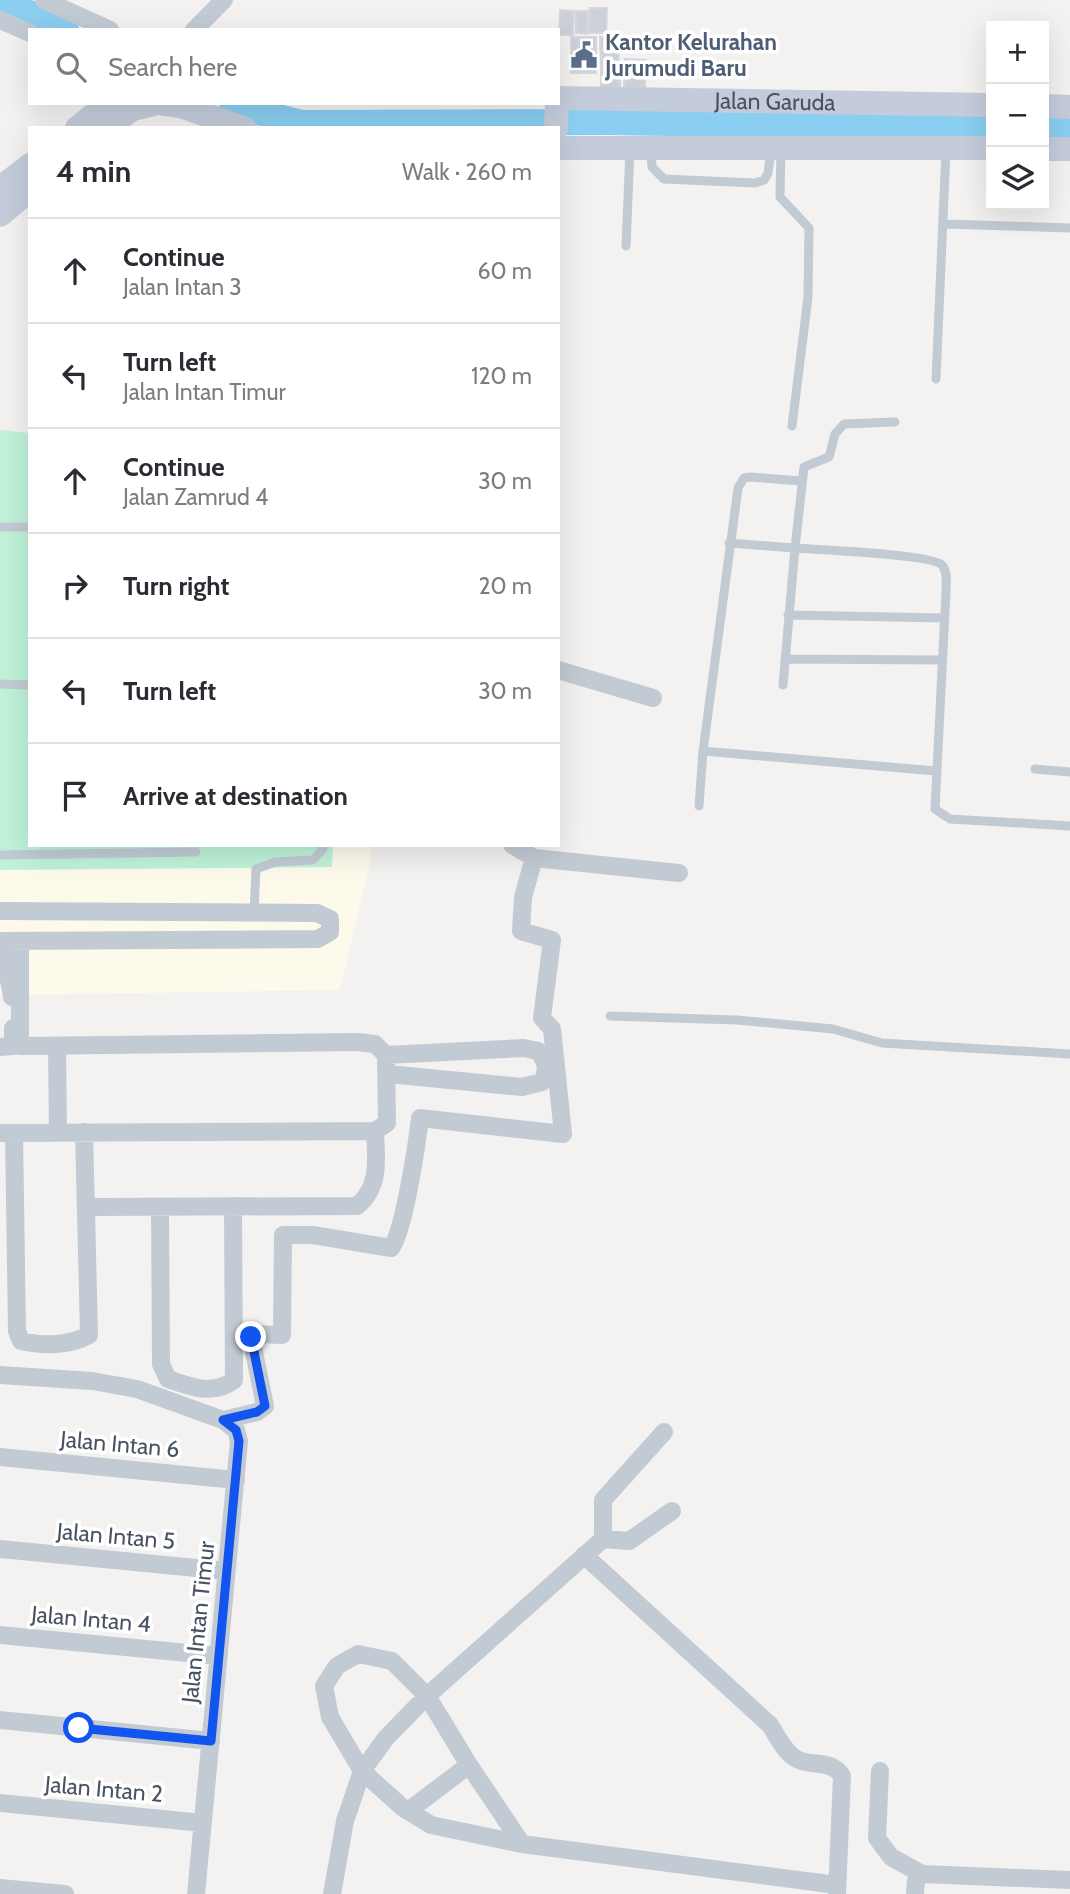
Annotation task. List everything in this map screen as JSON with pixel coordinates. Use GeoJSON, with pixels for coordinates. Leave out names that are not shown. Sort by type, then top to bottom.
{"type":"FeatureCollection","features":[{"type":"Feature","properties":{"kind":"main road"},"geometry":{"type":"LineString","coordinates":[[79,126],[106,105]]}},
{"type":"Feature","properties":{"kind":"main road"},"geometry":{"type":"LineString","coordinates":[[109,126],[133,109],[150,105]]}},
{"type":"Feature","properties":{"kind":"main road"},"geometry":{"type":"LineString","coordinates":[[173,105],[238,126]]}},
{"type":"Feature","properties":{"kind":"main road","name":"Jalan Garuda"},"geometry":{"type":"LineString","coordinates":[[557,109],[986,105]]}},
{"type":"Feature","properties":{"kind":"main road"},"geometry":{"type":"LineString","coordinates":[[1049,106],[1070,107]]}},
{"type":"Feature","properties":{"kind":"main road","name":"Jalan Garuda"},"geometry":{"type":"LineString","coordinates":[[560,148],[986,148]]}},
{"type":"Feature","properties":{"kind":"main road"},"geometry":{"type":"LineString","coordinates":[[1049,149],[1070,149]]}},
{"type":"Feature","properties":{"kind":"main road"},"geometry":{"type":"LineString","coordinates":[[0,215],[10,182],[28,166]]}},
{"type":"Feature","properties":{"kind":"street"},"geometry":{"type":"LineString","coordinates":[[44,0],[106,28]]}},
{"type":"Feature","properties":{"kind":"street"},"geometry":{"type":"LineString","coordinates":[[196,28],[224,0]]}},
{"type":"Feature","properties":{"kind":"street"},"geometry":{"type":"LineString","coordinates":[[0,20],[28,32]]}},
{"type":"Feature","properties":{"kind":"street"},"geometry":{"type":"LineString","coordinates":[[560,671],[653,698]]}},
{"type":"Feature","properties":{"kind":"street"},"geometry":{"type":"LineString","coordinates":[[515,847],[534,858],[679,873]]}},
{"type":"Feature","properties":{"kind":"street"},"geometry":{"type":"LineString","coordinates":[[0,1374],[115,1384],[137,1389],[223,1420],[257,1412],[265,1406],[251,1337],[255,1334],[282,1335],[283,1235],[313,1235],[391,1248],[396,1242],[404,1209],[420,1118],[563,1134],[552,1029],[542,1017],[552,940],[521,931],[523,897],[534,858]]}},
{"type":"Feature","properties":{"kind":"street"},"geometry":{"type":"LineString","coordinates":[[0,911],[317,913],[330,919],[330,932],[318,939],[9,942],[20,1046],[357,1041],[376,1044],[386,1055],[387,1124],[375,1130],[58,1132],[7,1133],[17,1331],[21,1341],[32,1344],[74,1343],[89,1335],[84,1132]]}},
{"type":"Feature","properties":{"kind":"street"},"geometry":{"type":"LineString","coordinates":[[74,911],[75,941]]}},
{"type":"Feature","properties":{"kind":"street"},"geometry":{"type":"LineString","coordinates":[[0,1047],[13,1046],[17,1013]]}},
{"type":"Feature","properties":{"kind":"street"},"geometry":{"type":"LineString","coordinates":[[57,1046],[58,1132]]}},
{"type":"Feature","properties":{"kind":"street"},"geometry":{"type":"LineString","coordinates":[[386,1055],[524,1048],[538,1051],[548,1069],[542,1082],[522,1087],[388,1074]]}},
{"type":"Feature","properties":{"kind":"street"},"geometry":{"type":"LineString","coordinates":[[87,1207],[357,1206],[369,1196],[376,1171],[375,1130]]}},
{"type":"Feature","properties":{"kind":"street"},"geometry":{"type":"LineString","coordinates":[[160,1207],[162,1364],[168,1379],[192,1388],[222,1389],[234,1380],[233,1206]]}},
{"type":"Feature","properties":{"kind":"street","name":"Jalan Intan Timur"},"geometry":{"type":"LineString","coordinates":[[196,1894],[239,1441],[236,1430],[223,1420]]}},
{"type":"Feature","properties":{"kind":"street"},"geometry":{"type":"LineString","coordinates":[[603,1539],[603,1500],[664,1432]]}},
{"type":"Feature","properties":{"kind":"street","name":"Jalan Intan 6"},"geometry":{"type":"LineString","coordinates":[[0,1457],[236,1480]]}},
{"type":"Feature","properties":{"kind":"street"},"geometry":{"type":"LineString","coordinates":[[332,1894],[345,1821],[362,1772],[386,1738],[427,1696],[603,1539],[629,1541],[672,1511]]}},
{"type":"Feature","properties":{"kind":"street","name":"Jalan Intan 5"},"geometry":{"type":"LineString","coordinates":[[0,1549],[227,1571]]}},
{"type":"Feature","properties":{"kind":"street"},"geometry":{"type":"LineString","coordinates":[[522,1844],[427,1696],[392,1661],[358,1654],[337,1666],[324,1686],[330,1717],[362,1772],[408,1811],[431,1825],[522,1844],[837,1889],[842,1776],[838,1770],[796,1759],[786,1750],[770,1725],[584,1555]]}},
{"type":"Feature","properties":{"kind":"street","name":"Jalan Intan 4"},"geometry":{"type":"LineString","coordinates":[[0,1635],[219,1656]]}},
{"type":"Feature","properties":{"kind":"street"},"geometry":{"type":"LineString","coordinates":[[0,1720],[211,1741]]}},
{"type":"Feature","properties":{"kind":"street"},"geometry":{"type":"LineString","coordinates":[[408,1811],[469,1765]]}},
{"type":"Feature","properties":{"kind":"street"},"geometry":{"type":"LineString","coordinates":[[880,1771],[877,1838],[891,1857],[922,1874],[1070,1880]]}},
{"type":"Feature","properties":{"kind":"street","name":"Jalan Intan 2"},"geometry":{"type":"LineString","coordinates":[[0,1803],[203,1823]]}},
{"type":"Feature","properties":{"kind":"street"},"geometry":{"type":"LineString","coordinates":[[915,1894],[916,1881],[922,1874]]}},
{"type":"Feature","properties":{"kind":"street"},"geometry":{"type":"LineString","coordinates":[[0,1888],[65,1894]]}},
{"type":"Feature","properties":{"kind":"lane"},"geometry":{"type":"LineString","coordinates":[[641,147],[652,167],[664,179],[755,183],[764,180],[776,149]]}},
{"type":"Feature","properties":{"kind":"lane"},"geometry":{"type":"LineString","coordinates":[[626,246],[641,147]]}},
{"type":"Feature","properties":{"kind":"lane"},"geometry":{"type":"LineString","coordinates":[[936,379],[946,147]]}},
{"type":"Feature","properties":{"kind":"lane"},"geometry":{"type":"LineString","coordinates":[[776,149],[780,197],[809,228],[808,297],[792,426]]}},
{"type":"Feature","properties":{"kind":"lane"},"geometry":{"type":"LineString","coordinates":[[944,225],[1070,228]]}},
{"type":"Feature","properties":{"kind":"lane"},"geometry":{"type":"LineString","coordinates":[[783,684],[804,467],[829,457],[835,434],[845,424],[895,422]]}},
{"type":"Feature","properties":{"kind":"lane"},"geometry":{"type":"LineString","coordinates":[[699,806],[703,751],[738,488],[744,478],[802,481]]}},
{"type":"Feature","properties":{"kind":"lane"},"geometry":{"type":"LineString","coordinates":[[0,527],[28,527]]}},
{"type":"Feature","properties":{"kind":"lane"},"geometry":{"type":"LineString","coordinates":[[729,543],[916,557],[937,561],[946,574],[935,809],[950,819],[1070,826]]}},
{"type":"Feature","properties":{"kind":"lane"},"geometry":{"type":"LineString","coordinates":[[788,615],[944,618]]}},
{"type":"Feature","properties":{"kind":"lane"},"geometry":{"type":"LineString","coordinates":[[785,659],[941,660]]}},
{"type":"Feature","properties":{"kind":"lane"},"geometry":{"type":"LineString","coordinates":[[0,684],[28,685]]}},
{"type":"Feature","properties":{"kind":"lane"},"geometry":{"type":"LineString","coordinates":[[703,751],[936,771]]}},
{"type":"Feature","properties":{"kind":"lane"},"geometry":{"type":"LineString","coordinates":[[1034,769],[1070,772]]}},
{"type":"Feature","properties":{"kind":"lane"},"geometry":{"type":"LineString","coordinates":[[254,912],[256,869],[275,862],[313,860],[322,847]]}},
{"type":"Feature","properties":{"kind":"lane"},"geometry":{"type":"LineString","coordinates":[[0,855],[196,852]]}},
{"type":"Feature","properties":{"kind":"lane"},"geometry":{"type":"LineString","coordinates":[[610,1016],[737,1020],[833,1029],[882,1043],[1070,1054]]}},
{"type":"Feature","properties":{"kind":"shaded area"},"geometry":{"type":"Polygon","coordinates":[[[0,430],[28,433],[28,847],[372,847],[340,990],[0,995],[0,430]]]}},
{"type":"Feature","properties":{"kind":"green space"},"geometry":{"type":"Polygon","coordinates":[[[0,430],[28,433],[28,847],[333,847],[332,867],[0,870],[0,430]]]}},
{"type":"Feature","properties":{"kind":"building"},"geometry":{"type":"Polygon","coordinates":[[[590,8],[607,8],[606,33],[589,33],[590,8]]]}},
{"type":"Feature","properties":{"kind":"building"},"geometry":{"type":"Polygon","coordinates":[[[560,10],[574,11],[573,35],[560,35],[560,10]]]}},
{"type":"Feature","properties":{"kind":"building"},"geometry":{"type":"Polygon","coordinates":[[[576,11],[588,11],[587,34],[576,33],[576,11]]]}},
{"type":"Feature","properties":{"kind":"building","name":"Kantor Kelurahan Jurumudi Baru"},"geometry":{"type":"Polygon","coordinates":[[[571,37],[596,37],[596,73],[571,73],[571,37]]]}},
{"type":"Feature","properties":{"kind":"building"},"geometry":{"type":"Polygon","coordinates":[[[600,37],[618,37],[619,68],[601,68],[600,37]]]}},
{"type":"Feature","properties":{"kind":"building"},"geometry":{"type":"Polygon","coordinates":[[[625,59],[646,60],[645,89],[624,88],[625,59]]]}},
{"type":"Feature","properties":{"kind":"building"},"geometry":{"type":"Polygon","coordinates":[[[601,70],[620,70],[620,88],[601,88],[601,70]]]}},
{"type":"Feature","properties":{"kind":"waterway"},"geometry":{"type":"LineString","coordinates":[[1,0],[62,28]]}},
{"type":"Feature","properties":{"kind":"waterway"},"geometry":{"type":"LineString","coordinates":[[237,105],[302,123],[608,122],[986,128]]}},
{"type":"Feature","properties":{"kind":"waterway"},"geometry":{"type":"LineString","coordinates":[[1049,127],[1070,127]]}},
{"type":"Feature","properties":{"kind":"place","name":"Kantor Kelurahan Jurumudi Baru"},"geometry":{"type":"Point","coordinates":[584,55]}},
{"type":"Feature","properties":{"kind":"route"},"geometry":{"type":"LineString","coordinates":[[79,1728],[211,1741],[239,1441],[236,1430],[223,1420],[257,1412],[265,1406],[251,1337]]}}]}
